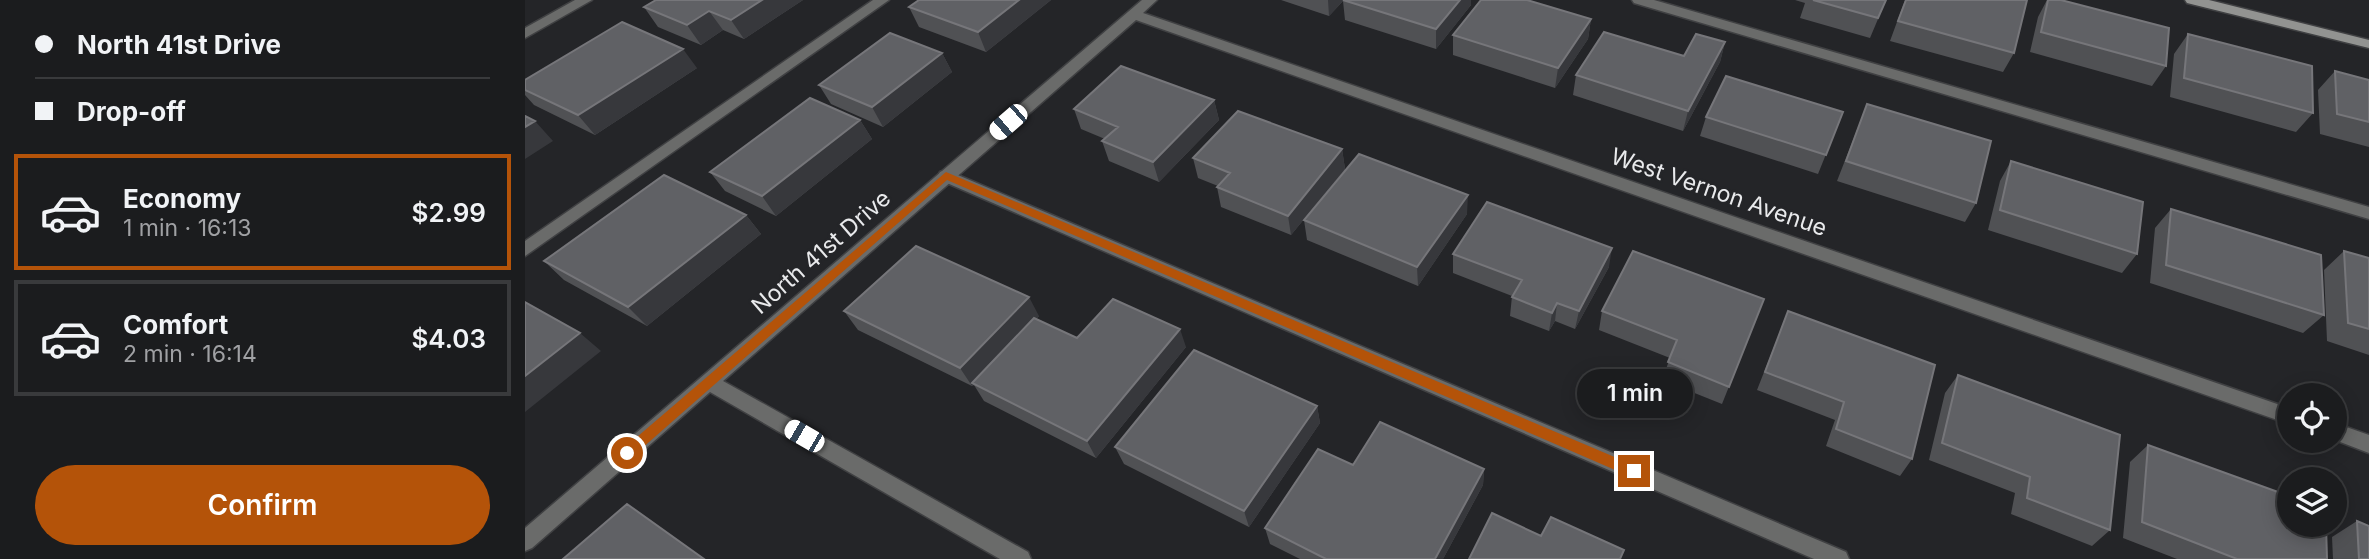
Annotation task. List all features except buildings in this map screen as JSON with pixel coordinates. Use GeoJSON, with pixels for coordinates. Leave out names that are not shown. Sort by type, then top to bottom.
{"type":"FeatureCollection","features":[{"type":"Feature","properties":{"kind":"street"},"geometry":{"type":"LineString","coordinates":[[525,34],[585,0]]}},
{"type":"Feature","properties":{"kind":"street"},"geometry":{"type":"LineString","coordinates":[[525,250],[882,0]]}},
{"type":"Feature","properties":{"kind":"street","name":"North 41st Drive"},"geometry":{"type":"LineString","coordinates":[[525,541],[1150,0]]}},
{"type":"Feature","properties":{"kind":"street"},"geometry":{"type":"LineString","coordinates":[[1639,0],[2369,213]]}},
{"type":"Feature","properties":{"kind":"street"},"geometry":{"type":"LineString","coordinates":[[2192,0],[2369,44]]}},
{"type":"Feature","properties":{"kind":"street","name":"West Vernon Avenue"},"geometry":{"type":"LineString","coordinates":[[1133,14],[2277,412]]}},
{"type":"Feature","properties":{"kind":"street"},"geometry":{"type":"LineString","coordinates":[[946,176],[1837,559]]}},
{"type":"Feature","properties":{"kind":"street"},"geometry":{"type":"LineString","coordinates":[[709,382],[1020,559]]}},
{"type":"Feature","properties":{"kind":"street"},"geometry":{"type":"LineString","coordinates":[[2347,436],[2369,444]]}},
{"type":"Feature","properties":{"kind":"route"},"geometry":{"type":"LineString","coordinates":[[627,453],[946,176],[1634,471]]}}]}
